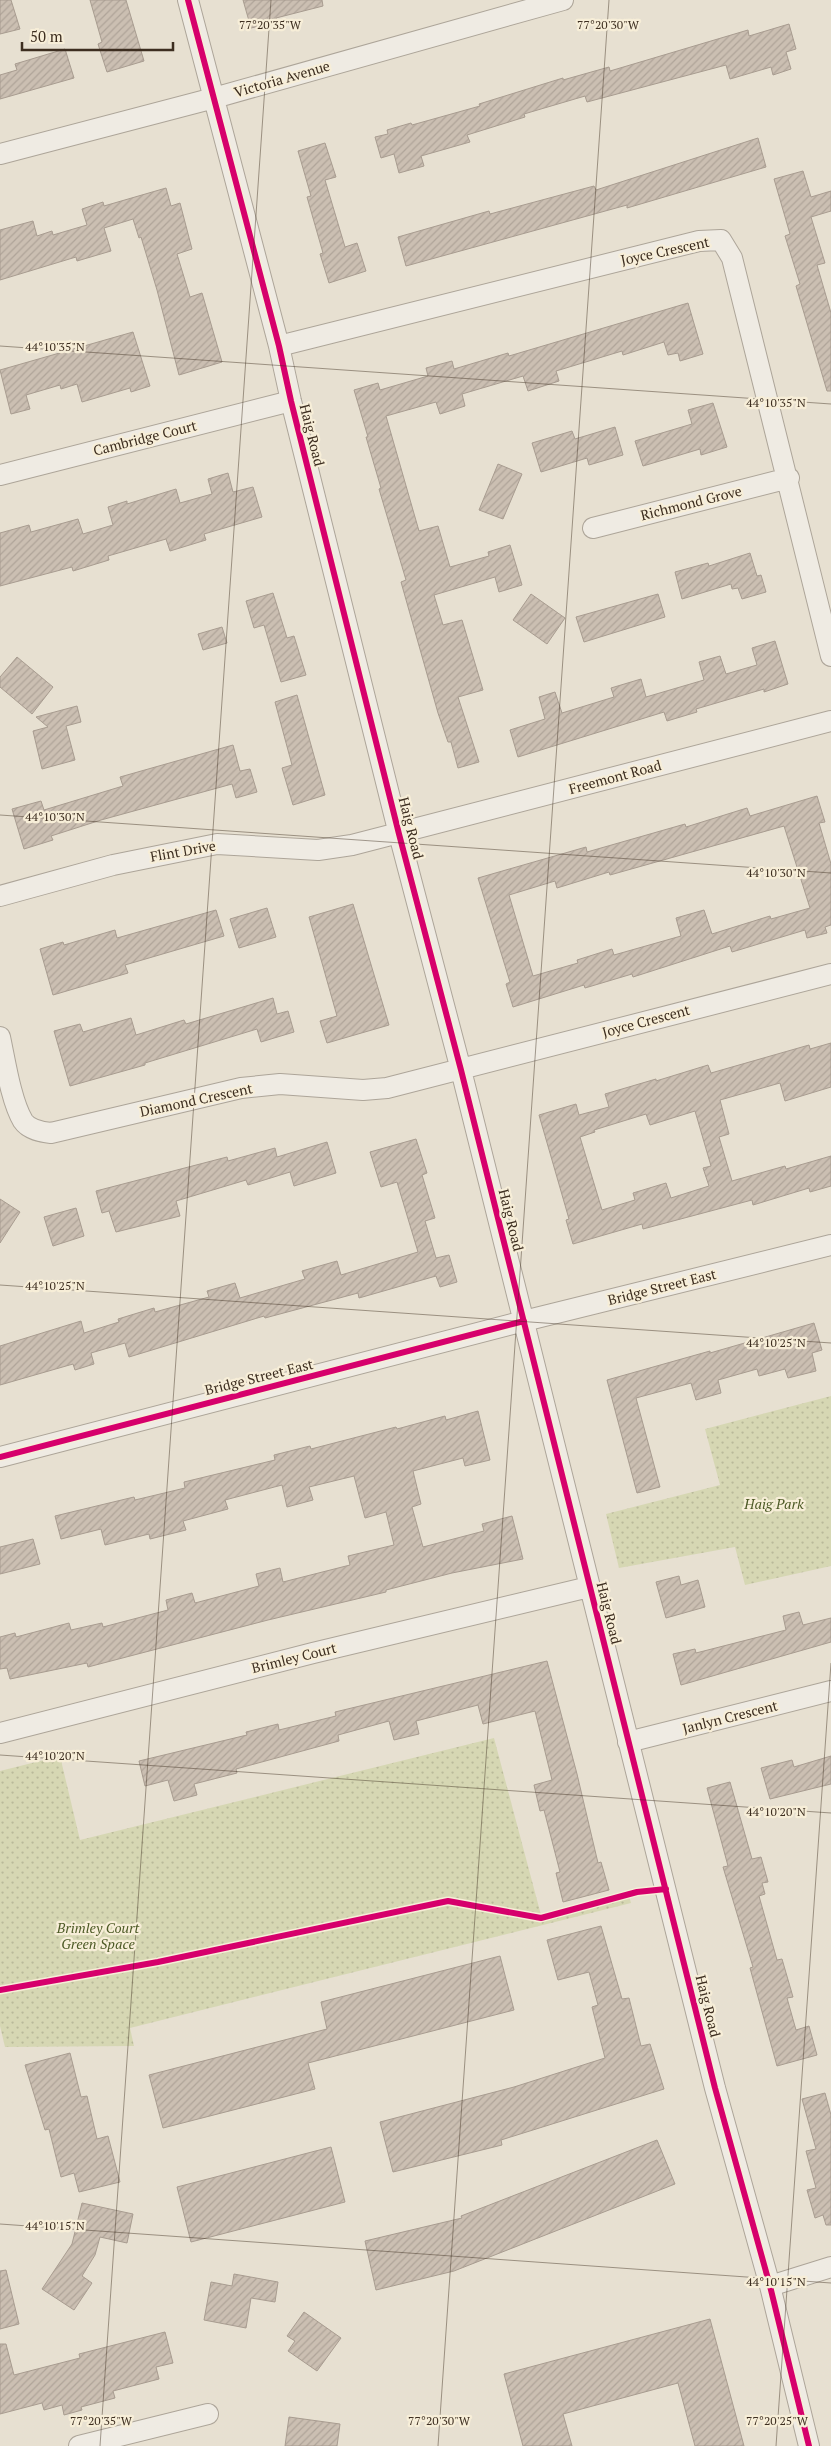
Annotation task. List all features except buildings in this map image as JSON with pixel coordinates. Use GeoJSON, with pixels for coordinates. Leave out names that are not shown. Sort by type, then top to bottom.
{"type":"FeatureCollection","features":[{"type":"Feature","properties":{"kind":"street","name":"Haig Road"},"geometry":{"type":"LineString","coordinates":[[188,0],[279,346],[290,401],[399,834],[461,1070],[715,2088],[770,2286],[809,2446]]}},
{"type":"Feature","properties":{"kind":"street","name":"Victoria Avenue"},"geometry":{"type":"LineString","coordinates":[[0,154],[214,98],[563,0]]}},
{"type":"Feature","properties":{"kind":"street","name":"Joyce Crescent"},"geometry":{"type":"LineString","coordinates":[[279,346],[699,241],[721,240],[732,258],[789,478],[831,656]]}},
{"type":"Feature","properties":{"kind":"street","name":"Cambridge Court"},"geometry":{"type":"LineString","coordinates":[[0,475],[290,401]]}},
{"type":"Feature","properties":{"kind":"street","name":"Richmond Grove"},"geometry":{"type":"LineString","coordinates":[[593,528],[789,478]]}},
{"type":"Feature","properties":{"kind":"street","name":"Freemont Road"},"geometry":{"type":"LineString","coordinates":[[399,834],[831,721]]}},
{"type":"Feature","properties":{"kind":"street","name":"Flint Drive"},"geometry":{"type":"LineString","coordinates":[[0,896],[113,865],[217,844],[318,850],[352,845],[399,834]]}},
{"type":"Feature","properties":{"kind":"street","name":"Joyce Crescent"},"geometry":{"type":"LineString","coordinates":[[461,1070],[831,974]]}},
{"type":"Feature","properties":{"kind":"street","name":"Diamond Crescent"},"geometry":{"type":"LineString","coordinates":[[0,1037],[11,1085],[24,1122],[36,1131],[51,1133],[241,1088],[280,1084],[370,1089],[386,1088],[461,1070]]}},
{"type":"Feature","properties":{"kind":"street","name":"Bridge Street East"},"geometry":{"type":"LineString","coordinates":[[0,1457],[524,1321],[831,1245]]}},
{"type":"Feature","properties":{"kind":"street","name":"Brimley Court"},"geometry":{"type":"LineString","coordinates":[[0,1733],[313,1653],[590,1587]]}},
{"type":"Feature","properties":{"kind":"street","name":"Janlyn Crescent"},"geometry":{"type":"LineString","coordinates":[[628,1742],[831,1691]]}},
{"type":"Feature","properties":{"kind":"street"},"geometry":{"type":"LineString","coordinates":[[770,2286],[831,2266]]}},
{"type":"Feature","properties":{"kind":"street"},"geometry":{"type":"LineString","coordinates":[[79,2446],[208,2414]]}},
{"type":"Feature","properties":{"kind":"green space","name":"Haig Park"},"geometry":{"type":"Polygon","coordinates":[[[831,1396],[831,1566],[745,1585],[735,1547],[619,1568],[606,1514],[720,1485],[705,1429],[831,1396]]]}},
{"type":"Feature","properties":{"kind":"green space","name":"Brimley Court Green Space"},"geometry":{"type":"Polygon","coordinates":[[[494,1738],[541,1915],[628,1892],[631,1903],[130,2028],[134,2046],[5,2047],[0,2026],[0,1771],[60,1756],[80,1840],[494,1738]]]}},
{"type":"Feature","properties":{"kind":"cycle path"},"geometry":{"type":"LineString","coordinates":[[188,0],[279,346],[399,834],[461,1070],[715,2088],[770,2286],[809,2446]]}},
{"type":"Feature","properties":{"kind":"cycle path"},"geometry":{"type":"LineString","coordinates":[[0,1457],[524,1321]]}},
{"type":"Feature","properties":{"kind":"cycle path"},"geometry":{"type":"LineString","coordinates":[[0,1990],[158,1962],[448,1901],[541,1918],[637,1892],[666,1889]]}}]}
